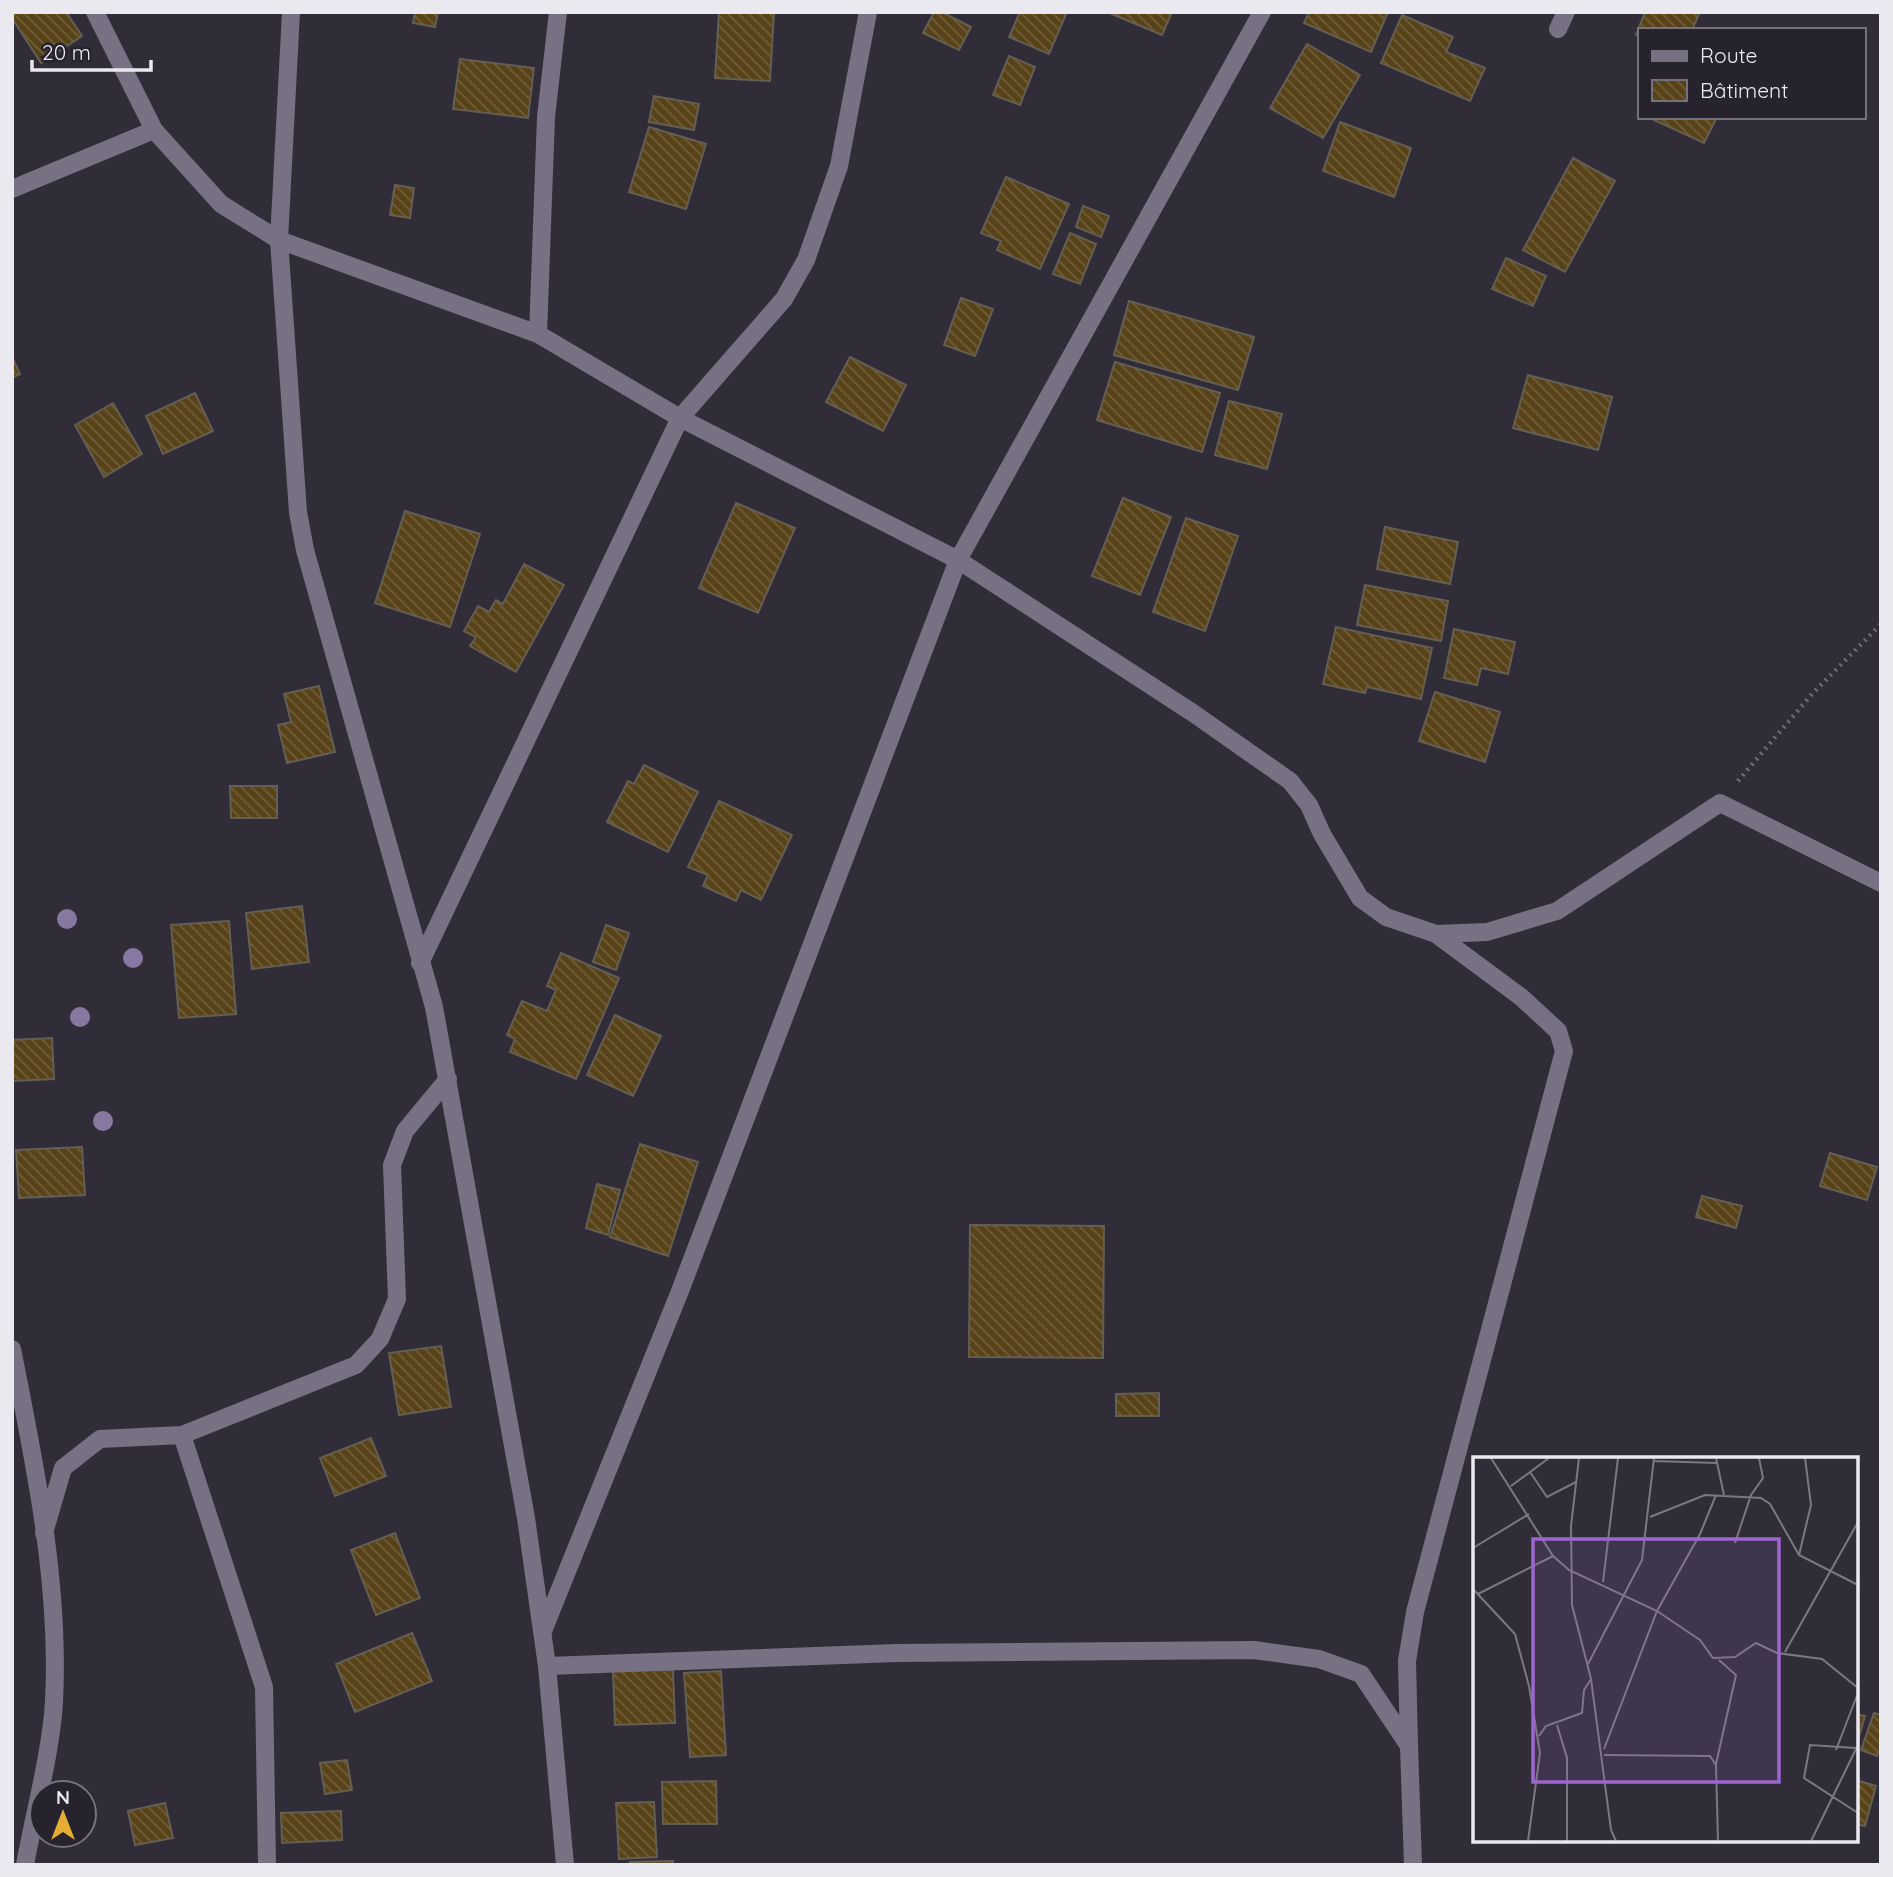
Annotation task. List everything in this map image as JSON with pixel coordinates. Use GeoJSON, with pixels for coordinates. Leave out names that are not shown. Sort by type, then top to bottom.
{"type":"FeatureCollection","features":[{"type":"Feature","properties":{"kind":"street"},"geometry":{"type":"LineString","coordinates":[[95,12],[154,130],[221,204],[279,240],[538,334],[680,418],[958,560],[1193,713],[1290,781],[1309,804],[1322,834],[1360,898],[1386,917],[1436,934],[1521,997],[1558,1031],[1563,1051],[1415,1612],[1408,1661],[1413,1865]]}},
{"type":"Feature","properties":{"kind":"street"},"geometry":{"type":"LineString","coordinates":[[291,12],[279,240],[298,512],[305,550],[434,1007],[526,1517],[547,1666],[565,1865]]}},
{"type":"Feature","properties":{"kind":"street"},"geometry":{"type":"LineString","coordinates":[[538,334],[546,117],[558,12]]}},
{"type":"Feature","properties":{"kind":"street"},"geometry":{"type":"LineString","coordinates":[[420,963],[680,418],[784,299],[806,260],[839,166],[868,12]]}},
{"type":"Feature","properties":{"kind":"street"},"geometry":{"type":"LineString","coordinates":[[543,1631],[680,1291],[958,560],[1262,12]]}},
{"type":"Feature","properties":{"kind":"street"},"geometry":{"type":"LineString","coordinates":[[1558,29],[1566,12]]}},
{"type":"Feature","properties":{"kind":"street"},"geometry":{"type":"LineString","coordinates":[[12,189],[154,130]]}},
{"type":"Feature","properties":{"kind":"street"},"geometry":{"type":"LineString","coordinates":[[1436,934],[1487,932],[1557,911],[1720,803],[1881,883]]}},
{"type":"Feature","properties":{"kind":"street"},"geometry":{"type":"LineString","coordinates":[[44,1533],[63,1468],[100,1439],[182,1435],[356,1365],[380,1339],[397,1299],[392,1165],[404,1130],[448,1079]]}},
{"type":"Feature","properties":{"kind":"street"},"geometry":{"type":"LineString","coordinates":[[12,1349],[38,1479],[55,1651],[54,1706],[25,1865]]}},
{"type":"Feature","properties":{"kind":"street"},"geometry":{"type":"LineString","coordinates":[[182,1435],[264,1687],[267,1865]]}},
{"type":"Feature","properties":{"kind":"street"},"geometry":{"type":"LineString","coordinates":[[547,1666],[897,1653],[1254,1650],[1319,1658],[1361,1674],[1409,1746]]}},
{"type":"Feature","properties":{"kind":"path"},"geometry":{"type":"LineString","coordinates":[[1720,803],[1812,694],[1881,624]]}},
{"type":"Feature","properties":{"kind":"building"},"geometry":{"type":"Polygon","coordinates":[[[12,12],[66,12],[82,36],[41,63],[12,18],[12,12]]]}},
{"type":"Feature","properties":{"kind":"building"},"geometry":{"type":"Polygon","coordinates":[[[415,12],[438,12],[435,27],[413,23],[415,12]]]}},
{"type":"Feature","properties":{"kind":"building"},"geometry":{"type":"Polygon","coordinates":[[[719,12],[774,12],[770,81],[715,78],[719,12]]]}},
{"type":"Feature","properties":{"kind":"building"},"geometry":{"type":"Polygon","coordinates":[[[934,12],[942,12],[971,27],[959,50],[923,33],[934,12]]]}},
{"type":"Feature","properties":{"kind":"building"},"geometry":{"type":"Polygon","coordinates":[[[1020,12],[1067,12],[1049,54],[1009,37],[1020,12]]]}},
{"type":"Feature","properties":{"kind":"building"},"geometry":{"type":"Polygon","coordinates":[[[1107,12],[1172,12],[1162,35],[1107,12]]]}},
{"type":"Feature","properties":{"kind":"building"},"geometry":{"type":"Polygon","coordinates":[[[1309,12],[1388,12],[1371,52],[1304,23],[1309,12]]]}},
{"type":"Feature","properties":{"kind":"building"},"geometry":{"type":"Polygon","coordinates":[[[1645,12],[1700,12],[1693,28],[1639,28],[1645,12]]]}},
{"type":"Feature","properties":{"kind":"building"},"geometry":{"type":"Polygon","coordinates":[[[1402,15],[1453,37],[1446,52],[1485,68],[1470,101],[1381,63],[1402,15]]]}},
{"type":"Feature","properties":{"kind":"building"},"geometry":{"type":"Polygon","coordinates":[[[1307,44],[1360,75],[1323,138],[1270,108],[1307,44]]]}},
{"type":"Feature","properties":{"kind":"building"},"geometry":{"type":"Polygon","coordinates":[[[1009,56],[1035,67],[1020,105],[993,95],[1009,56]]]}},
{"type":"Feature","properties":{"kind":"building"},"geometry":{"type":"Polygon","coordinates":[[[460,59],[534,68],[528,118],[453,109],[460,59]]]}},
{"type":"Feature","properties":{"kind":"building"},"geometry":{"type":"Polygon","coordinates":[[[654,96],[699,104],[694,130],[649,122],[654,96]]]}},
{"type":"Feature","properties":{"kind":"building"},"geometry":{"type":"Polygon","coordinates":[[[1654,119],[1716,119],[1704,143],[1654,119]]]}},
{"type":"Feature","properties":{"kind":"building"},"geometry":{"type":"Polygon","coordinates":[[[1340,122],[1411,148],[1394,197],[1323,171],[1340,122]]]}},
{"type":"Feature","properties":{"kind":"building"},"geometry":{"type":"Polygon","coordinates":[[[649,127],[706,144],[686,209],[629,192],[649,127]]]}},
{"type":"Feature","properties":{"kind":"building"},"geometry":{"type":"Polygon","coordinates":[[[1573,158],[1615,181],[1565,272],[1523,250],[1573,158]]]}},
{"type":"Feature","properties":{"kind":"building"},"geometry":{"type":"Polygon","coordinates":[[[1006,177],[1069,204],[1040,269],[997,250],[1001,241],[981,233],[1006,177]]]}},
{"type":"Feature","properties":{"kind":"building"},"geometry":{"type":"Polygon","coordinates":[[[395,185],[414,188],[410,218],[390,215],[395,185]]]}},
{"type":"Feature","properties":{"kind":"building"},"geometry":{"type":"Polygon","coordinates":[[[1083,206],[1109,216],[1101,237],[1076,227],[1083,206]]]}},
{"type":"Feature","properties":{"kind":"building"},"geometry":{"type":"Polygon","coordinates":[[[1070,233],[1096,244],[1080,284],[1053,274],[1070,233]]]}},
{"type":"Feature","properties":{"kind":"building"},"geometry":{"type":"Polygon","coordinates":[[[1506,258],[1546,276],[1533,306],[1492,289],[1506,258]]]}},
{"type":"Feature","properties":{"kind":"building"},"geometry":{"type":"Polygon","coordinates":[[[961,298],[993,309],[975,356],[944,345],[961,298]]]}},
{"type":"Feature","properties":{"kind":"building"},"geometry":{"type":"Polygon","coordinates":[[[1129,301],[1254,337],[1238,390],[1114,355],[1129,301]]]}},
{"type":"Feature","properties":{"kind":"building"},"geometry":{"type":"Polygon","coordinates":[[[12,357],[20,374],[12,378],[12,357]]]}},
{"type":"Feature","properties":{"kind":"building"},"geometry":{"type":"Polygon","coordinates":[[[850,357],[906,385],[883,431],[826,402],[850,357]]]}},
{"type":"Feature","properties":{"kind":"building"},"geometry":{"type":"Polygon","coordinates":[[[1115,362],[1220,393],[1202,452],[1097,420],[1115,362]]]}},
{"type":"Feature","properties":{"kind":"building"},"geometry":{"type":"Polygon","coordinates":[[[1528,375],[1612,397],[1598,450],[1513,428],[1528,375]]]}},
{"type":"Feature","properties":{"kind":"building"},"geometry":{"type":"Polygon","coordinates":[[[195,393],[213,431],[163,454],[146,416],[195,393]]]}},
{"type":"Feature","properties":{"kind":"building"},"geometry":{"type":"Polygon","coordinates":[[[1229,401],[1282,414],[1267,469],[1215,455],[1229,401]]]}},
{"type":"Feature","properties":{"kind":"building"},"geometry":{"type":"Polygon","coordinates":[[[113,403],[142,454],[104,477],[75,425],[113,403]]]}},
{"type":"Feature","properties":{"kind":"building"},"geometry":{"type":"Polygon","coordinates":[[[1123,498],[1171,517],[1140,595],[1092,576],[1123,498]]]}},
{"type":"Feature","properties":{"kind":"building"},"geometry":{"type":"Polygon","coordinates":[[[736,503],[795,528],[758,613],[699,588],[736,503]]]}},
{"type":"Feature","properties":{"kind":"building"},"geometry":{"type":"Polygon","coordinates":[[[405,511],[480,534],[450,627],[375,603],[405,511]]]}},
{"type":"Feature","properties":{"kind":"building"},"geometry":{"type":"Polygon","coordinates":[[[1186,518],[1238,536],[1205,631],[1153,612],[1186,518]]]}},
{"type":"Feature","properties":{"kind":"building"},"geometry":{"type":"Polygon","coordinates":[[[1385,527],[1458,542],[1450,584],[1377,569],[1385,527]]]}},
{"type":"Feature","properties":{"kind":"building"},"geometry":{"type":"Polygon","coordinates":[[[524,564],[564,585],[516,672],[470,646],[476,637],[464,631],[478,606],[489,612],[496,600],[503,604],[524,564]]]}},
{"type":"Feature","properties":{"kind":"building"},"geometry":{"type":"Polygon","coordinates":[[[1365,585],[1448,601],[1441,641],[1357,625],[1365,585]]]}},
{"type":"Feature","properties":{"kind":"building"},"geometry":{"type":"Polygon","coordinates":[[[1336,627],[1432,648],[1421,699],[1367,687],[1365,693],[1323,684],[1336,627]]]}},
{"type":"Feature","properties":{"kind":"building"},"geometry":{"type":"Polygon","coordinates":[[[1454,629],[1515,642],[1508,674],[1481,668],[1477,685],[1444,678],[1454,629]]]}},
{"type":"Feature","properties":{"kind":"building"},"geometry":{"type":"Polygon","coordinates":[[[319,686],[335,752],[287,763],[278,725],[291,722],[284,694],[319,686]]]}},
{"type":"Feature","properties":{"kind":"building"},"geometry":{"type":"Polygon","coordinates":[[[1435,692],[1500,712],[1485,762],[1419,741],[1435,692]]]}},
{"type":"Feature","properties":{"kind":"building"},"geometry":{"type":"Polygon","coordinates":[[[644,765],[698,792],[668,852],[607,822],[628,781],[634,784],[644,765]]]}},
{"type":"Feature","properties":{"kind":"building"},"geometry":{"type":"Polygon","coordinates":[[[230,786],[277,786],[277,818],[231,818],[230,786]]]}},
{"type":"Feature","properties":{"kind":"building"},"geometry":{"type":"Polygon","coordinates":[[[719,801],[792,835],[761,900],[741,890],[736,901],[703,886],[708,875],[688,867],[719,801]]]}},
{"type":"Feature","properties":{"kind":"building"},"geometry":{"type":"Polygon","coordinates":[[[302,906],[309,962],[252,969],[246,913],[302,906]]]}},
{"type":"Feature","properties":{"kind":"building"},"geometry":{"type":"Polygon","coordinates":[[[229,921],[236,1014],[179,1018],[171,925],[229,921]]]}},
{"type":"Feature","properties":{"kind":"building"},"geometry":{"type":"Polygon","coordinates":[[[606,925],[629,933],[616,970],[593,962],[606,925]]]}},
{"type":"Feature","properties":{"kind":"building"},"geometry":{"type":"Polygon","coordinates":[[[561,953],[619,978],[576,1079],[510,1052],[515,1039],[507,1035],[522,1001],[547,1011],[556,990],[547,986],[561,953]]]}},
{"type":"Feature","properties":{"kind":"building"},"geometry":{"type":"Polygon","coordinates":[[[615,1015],[661,1036],[633,1096],[587,1075],[615,1015]]]}},
{"type":"Feature","properties":{"kind":"building"},"geometry":{"type":"Polygon","coordinates":[[[52,1038],[54,1079],[12,1081],[12,1040],[52,1038]]]}},
{"type":"Feature","properties":{"kind":"building"},"geometry":{"type":"Polygon","coordinates":[[[640,1144],[698,1162],[668,1256],[610,1237],[640,1144]]]}},
{"type":"Feature","properties":{"kind":"building"},"geometry":{"type":"Polygon","coordinates":[[[82,1147],[85,1195],[19,1198],[16,1150],[82,1147]]]}},
{"type":"Feature","properties":{"kind":"building"},"geometry":{"type":"Polygon","coordinates":[[[1830,1153],[1877,1167],[1867,1200],[1820,1186],[1830,1153]]]}},
{"type":"Feature","properties":{"kind":"building"},"geometry":{"type":"Polygon","coordinates":[[[597,1184],[620,1190],[608,1235],[586,1228],[597,1184]]]}},
{"type":"Feature","properties":{"kind":"building"},"geometry":{"type":"Polygon","coordinates":[[[1702,1196],[1742,1206],[1736,1228],[1696,1217],[1702,1196]]]}},
{"type":"Feature","properties":{"kind":"building"},"geometry":{"type":"Polygon","coordinates":[[[970,1225],[1104,1226],[1103,1358],[969,1357],[970,1225]]]}},
{"type":"Feature","properties":{"kind":"building"},"geometry":{"type":"Polygon","coordinates":[[[441,1346],[451,1407],[399,1415],[389,1353],[441,1346]]]}},
{"type":"Feature","properties":{"kind":"building"},"geometry":{"type":"Polygon","coordinates":[[[1159,1393],[1159,1416],[1116,1416],[1116,1394],[1159,1393]]]}},
{"type":"Feature","properties":{"kind":"building"},"geometry":{"type":"Polygon","coordinates":[[[371,1438],[386,1476],[335,1496],[320,1458],[371,1438]]]}},
{"type":"Feature","properties":{"kind":"building"},"geometry":{"type":"Polygon","coordinates":[[[395,1533],[420,1598],[376,1615],[351,1550],[395,1533]]]}},
{"type":"Feature","properties":{"kind":"building"},"geometry":{"type":"Polygon","coordinates":[[[412,1633],[432,1681],[355,1712],[336,1664],[412,1633]]]}},
{"type":"Feature","properties":{"kind":"building"},"geometry":{"type":"Polygon","coordinates":[[[673,1670],[675,1723],[615,1725],[613,1671],[673,1670]]]}},
{"type":"Feature","properties":{"kind":"building"},"geometry":{"type":"Polygon","coordinates":[[[721,1671],[726,1755],[690,1757],[684,1673],[721,1671]]]}},
{"type":"Feature","properties":{"kind":"building"},"geometry":{"type":"Polygon","coordinates":[[[1874,1713],[1881,1715],[1881,1746],[1877,1756],[1861,1750],[1874,1713]]]}},
{"type":"Feature","properties":{"kind":"building"},"geometry":{"type":"Polygon","coordinates":[[[1858,1714],[1865,1716],[1858,1740],[1858,1714]]]}},
{"type":"Feature","properties":{"kind":"building"},"geometry":{"type":"Polygon","coordinates":[[[347,1760],[352,1790],[325,1794],[320,1763],[347,1760]]]}},
{"type":"Feature","properties":{"kind":"building"},"geometry":{"type":"Polygon","coordinates":[[[716,1781],[717,1824],[663,1824],[662,1782],[716,1781]]]}},
{"type":"Feature","properties":{"kind":"building"},"geometry":{"type":"Polygon","coordinates":[[[1858,1781],[1876,1786],[1865,1826],[1858,1824],[1858,1781]]]}},
{"type":"Feature","properties":{"kind":"building"},"geometry":{"type":"Polygon","coordinates":[[[654,1802],[657,1857],[619,1859],[616,1803],[654,1802]]]}},
{"type":"Feature","properties":{"kind":"building"},"geometry":{"type":"Polygon","coordinates":[[[165,1803],[173,1838],[135,1845],[128,1811],[165,1803]]]}},
{"type":"Feature","properties":{"kind":"building"},"geometry":{"type":"Polygon","coordinates":[[[341,1811],[342,1840],[282,1843],[281,1813],[341,1811]]]}},
{"type":"Feature","properties":{"kind":"building"},"geometry":{"type":"Polygon","coordinates":[[[673,1861],[673,1865],[630,1865],[630,1862],[673,1861]]]}}]}
